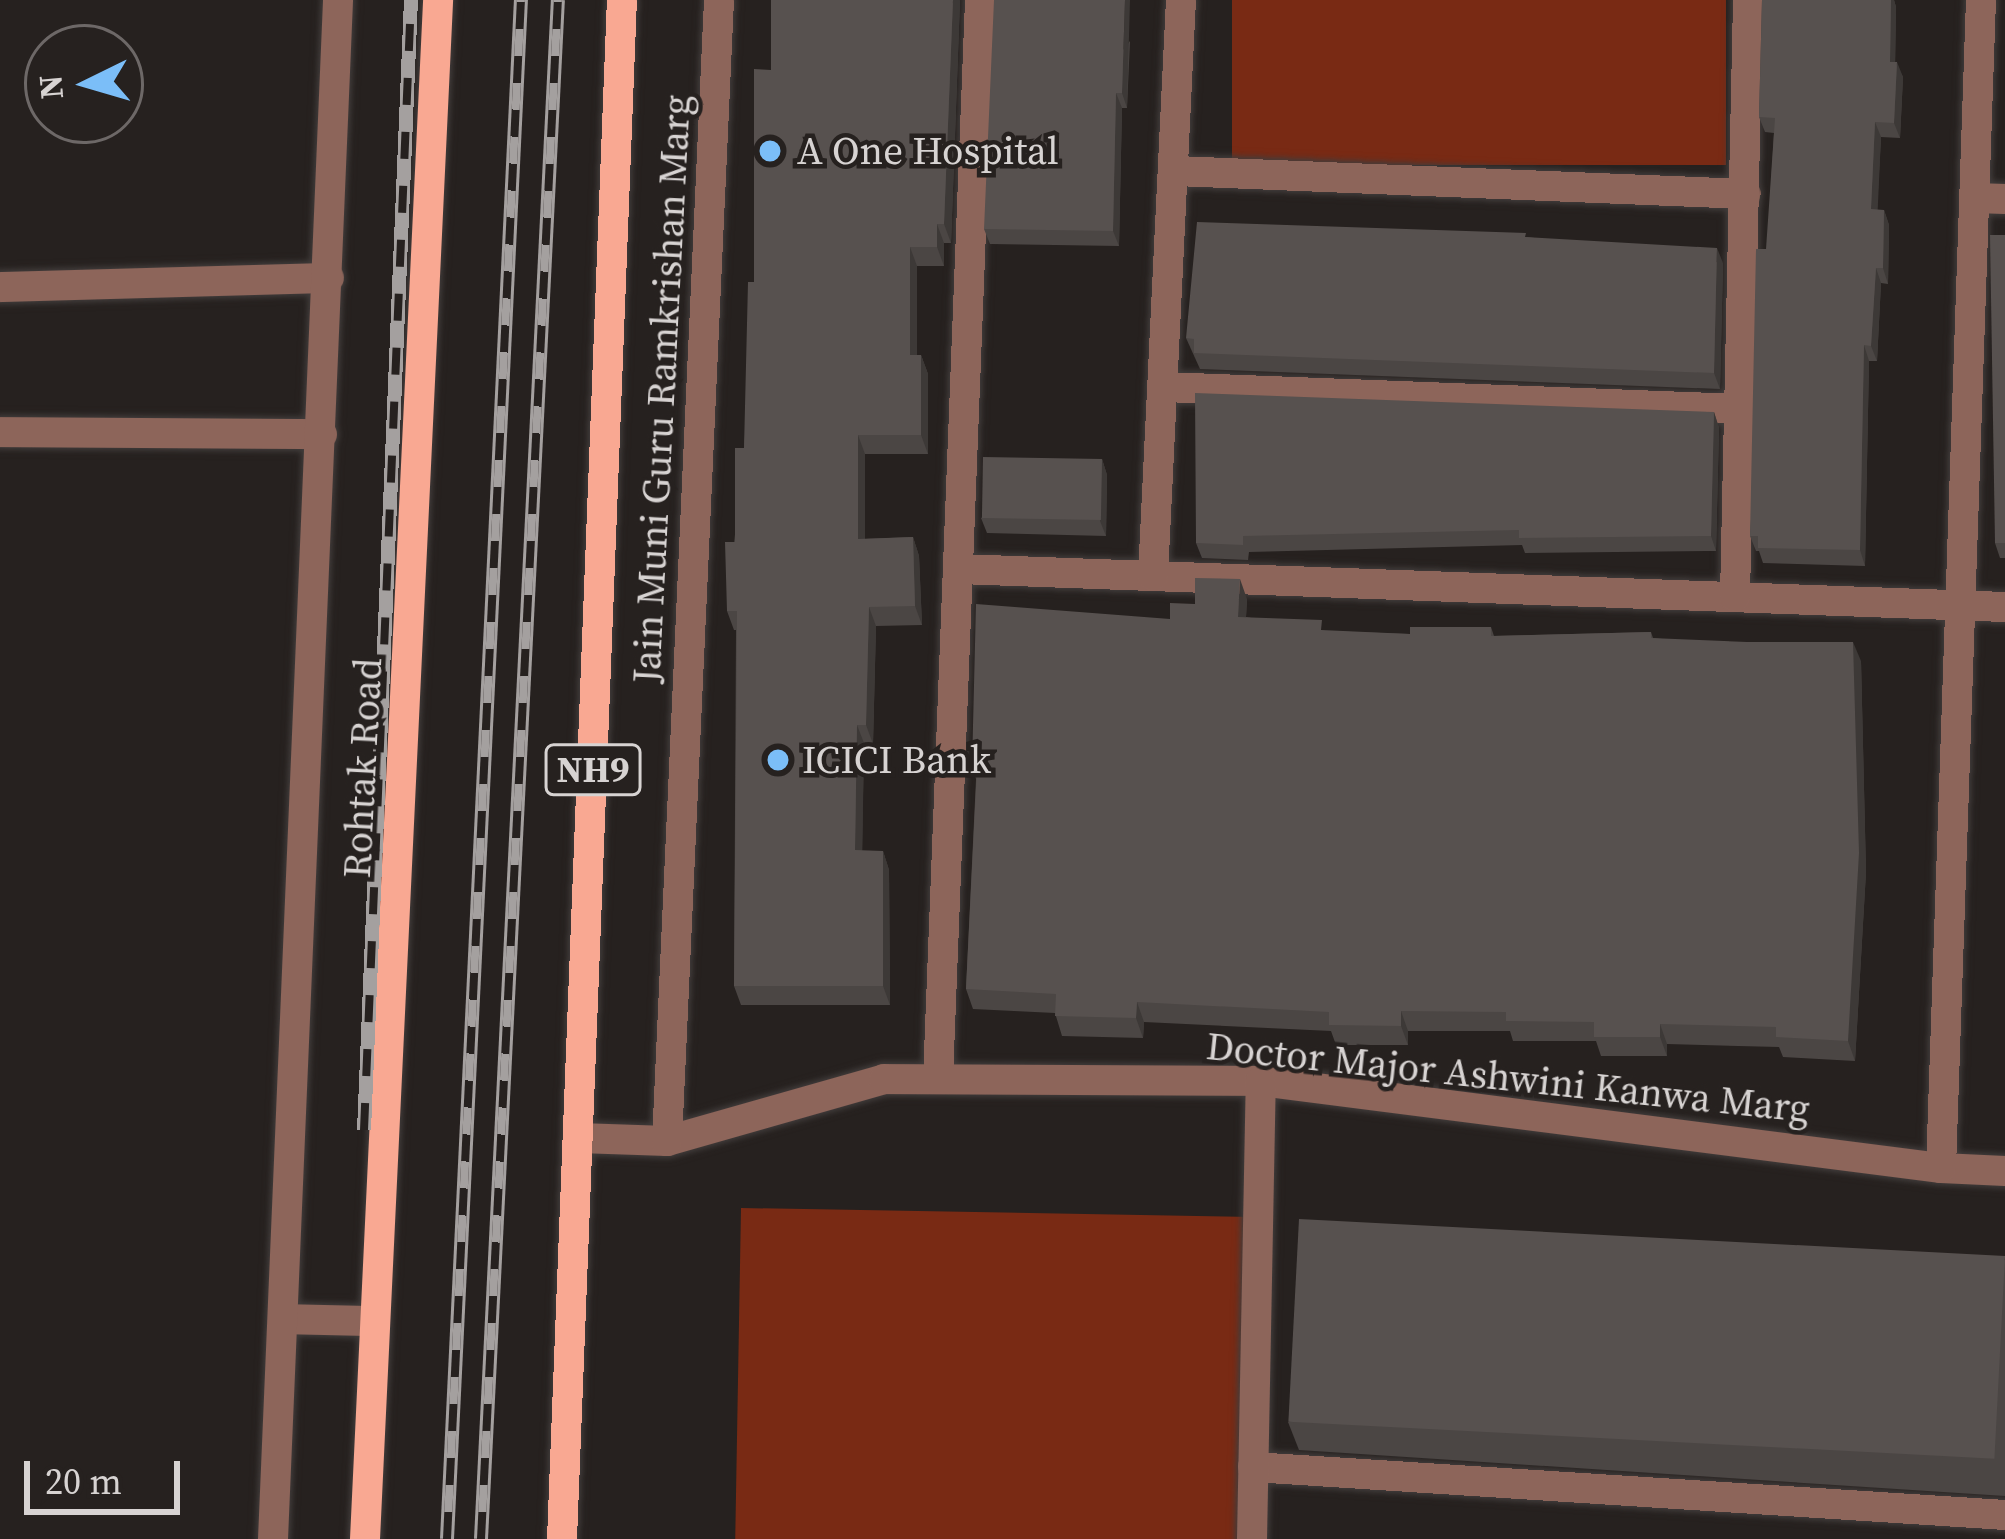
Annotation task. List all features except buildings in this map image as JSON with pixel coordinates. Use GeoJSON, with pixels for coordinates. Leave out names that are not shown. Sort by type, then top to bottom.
{"type":"FeatureCollection","features":[{"type":"Feature","properties":{"kind":"main road","name":"Rohtak Road"},"geometry":{"type":"LineString","coordinates":[[365,1539],[438,0]]}},
{"type":"Feature","properties":{"kind":"main road","name":"NH9"},"geometry":{"type":"LineString","coordinates":[[562,1539],[622,0]]}},
{"type":"Feature","properties":{"kind":"street"},"geometry":{"type":"LineString","coordinates":[[273,1539],[338,0]]}},
{"type":"Feature","properties":{"kind":"street","name":"Jain Muni Guru Ramkrishan Marg"},"geometry":{"type":"LineString","coordinates":[[667,1141],[719,0]]}},
{"type":"Feature","properties":{"kind":"street"},"geometry":{"type":"LineString","coordinates":[[938,1079],[980,0]]}},
{"type":"Feature","properties":{"kind":"street"},"geometry":{"type":"LineString","coordinates":[[1154,576],[1181,0]]}},
{"type":"Feature","properties":{"kind":"street"},"geometry":{"type":"LineString","coordinates":[[1735,597],[1748,0]]}},
{"type":"Feature","properties":{"kind":"street"},"geometry":{"type":"LineString","coordinates":[[1941,1168],[1961,605],[1990,198],[1982,0]]}},
{"type":"Feature","properties":{"kind":"street"},"geometry":{"type":"LineString","coordinates":[[1176,171],[1746,194]]}},
{"type":"Feature","properties":{"kind":"street"},"geometry":{"type":"LineString","coordinates":[[0,286],[329,278]]}},
{"type":"Feature","properties":{"kind":"street"},"geometry":{"type":"LineString","coordinates":[[1164,387],[1740,409]]}},
{"type":"Feature","properties":{"kind":"street"},"geometry":{"type":"LineString","coordinates":[[0,432],[322,434]]}},
{"type":"Feature","properties":{"kind":"street"},"geometry":{"type":"LineString","coordinates":[[959,569],[2005,607]]}},
{"type":"Feature","properties":{"kind":"street","name":"Doctor Major Ashwini Kanwa Marg"},"geometry":{"type":"LineString","coordinates":[[579,1138],[667,1141],[884,1079],[1261,1081],[1941,1168],[2005,1171]]}},
{"type":"Feature","properties":{"kind":"street"},"geometry":{"type":"LineString","coordinates":[[1252,1539],[1261,1081]]}},
{"type":"Feature","properties":{"kind":"street"},"geometry":{"type":"LineString","coordinates":[[284,1318],[376,1321]]}},
{"type":"Feature","properties":{"kind":"street"},"geometry":{"type":"LineString","coordinates":[[1253,1467],[2005,1515]]}},
{"type":"Feature","properties":{"kind":"shaded area"},"geometry":{"type":"Polygon","coordinates":[[[1232,0],[1726,0],[1726,165],[1232,165],[1232,0]]]}},
{"type":"Feature","properties":{"kind":"shaded area"},"geometry":{"type":"Polygon","coordinates":[[[741,1208],[1253,1217],[1247,1539],[735,1539],[741,1208]]]}},
{"type":"Feature","properties":{"kind":"railway"},"geometry":{"type":"LineString","coordinates":[[364,1130],[411,0]]}},
{"type":"Feature","properties":{"kind":"railway"},"geometry":{"type":"LineString","coordinates":[[447,1539],[521,0]]}},
{"type":"Feature","properties":{"kind":"railway"},"geometry":{"type":"LineString","coordinates":[[481,1539],[558,0]]}},
{"type":"Feature","properties":{"kind":"place","name":"A One Hospital"},"geometry":{"type":"Point","coordinates":[770,151]}},
{"type":"Feature","properties":{"kind":"place","name":"ICICI Bank"},"geometry":{"type":"Point","coordinates":[778,760]}}]}
